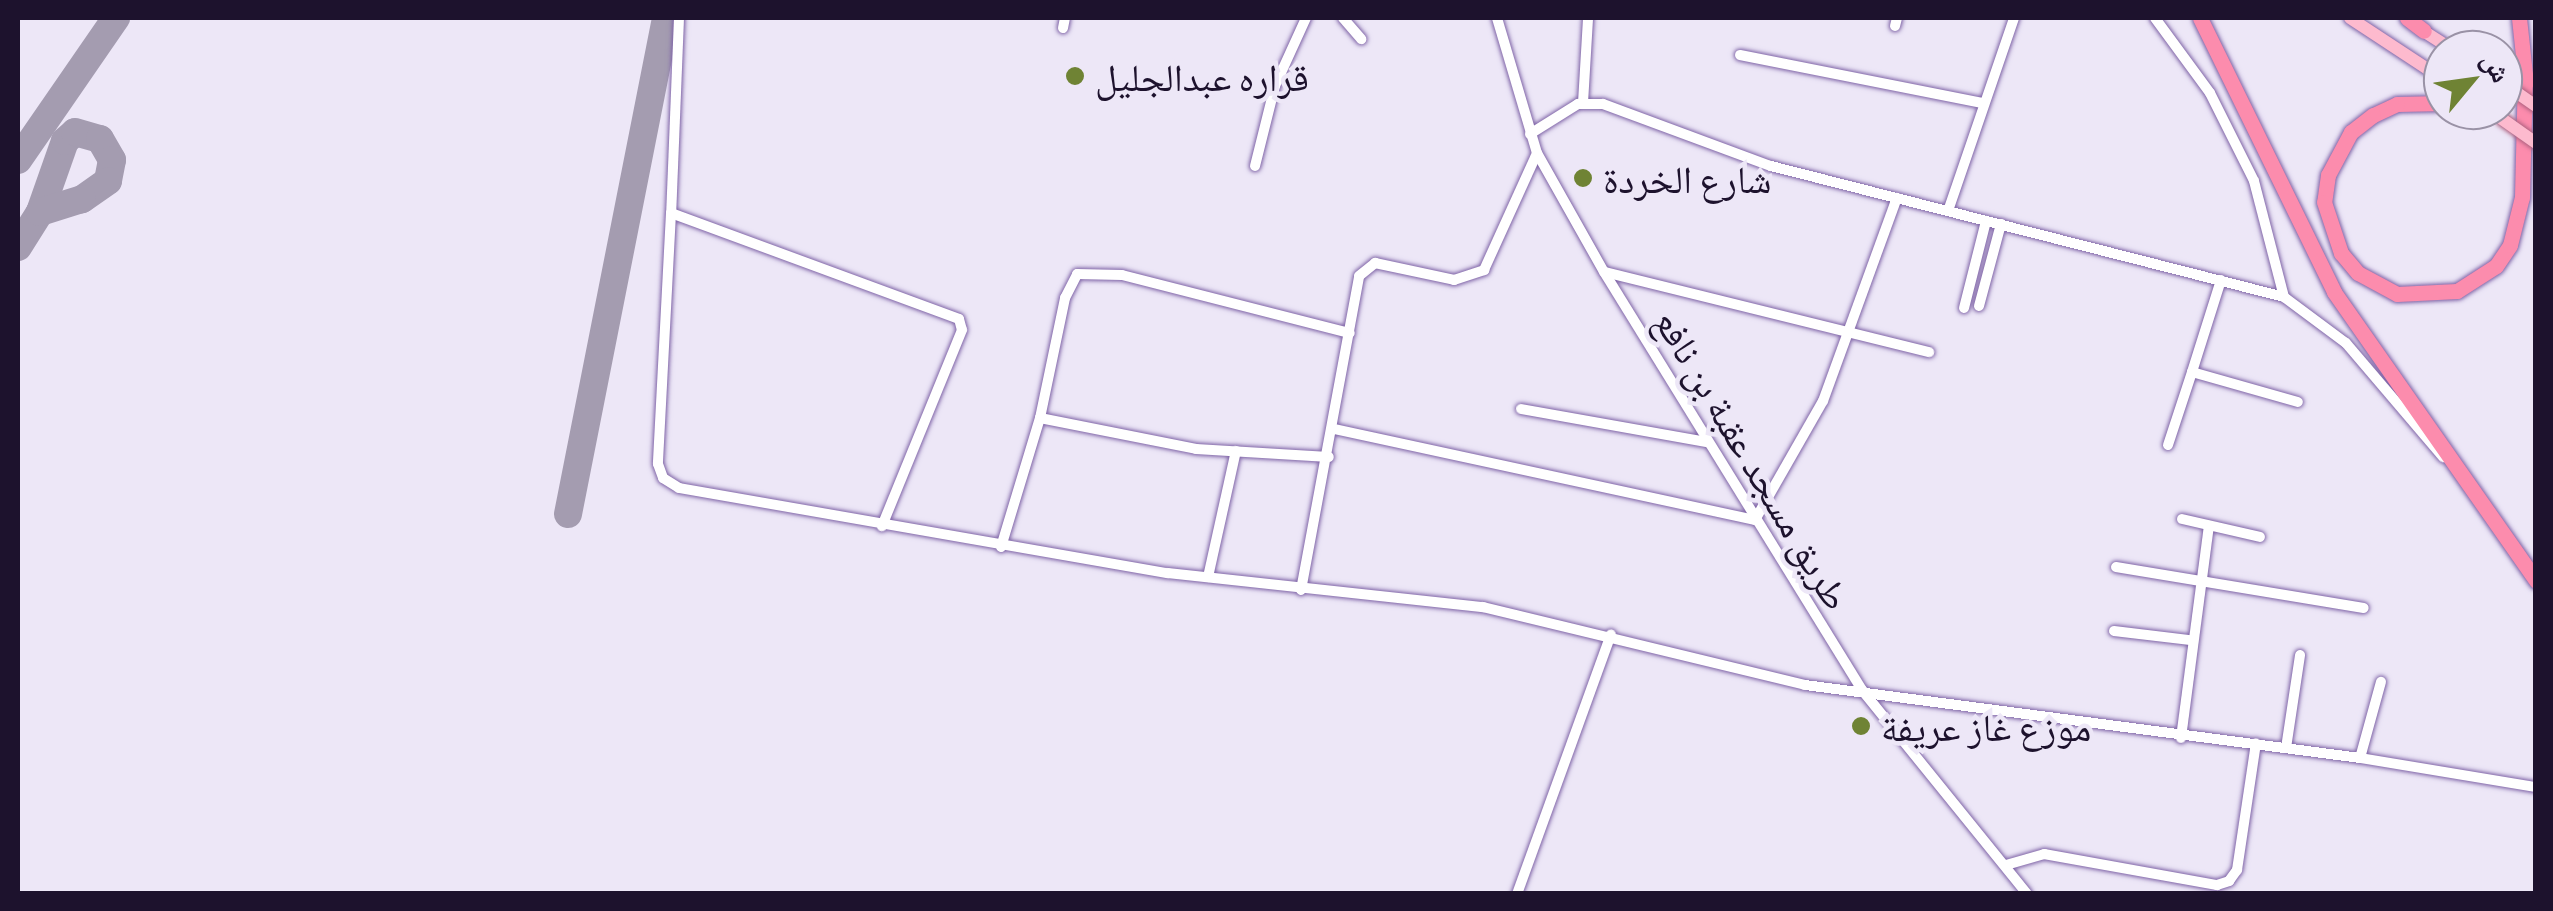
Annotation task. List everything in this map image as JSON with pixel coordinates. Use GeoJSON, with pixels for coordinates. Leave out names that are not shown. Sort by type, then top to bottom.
{"type":"FeatureCollection","features":[{"type":"Feature","properties":{"kind":"highway"},"geometry":{"type":"LineString","coordinates":[[2200,18],[2334,292],[2536,581]]}},
{"type":"Feature","properties":{"kind":"highway"},"geometry":{"type":"LineString","coordinates":[[2519,18],[2536,147]]}},
{"type":"Feature","properties":{"kind":"highway"},"geometry":{"type":"LineString","coordinates":[[2423,103],[2397,104],[2373,115],[2351,132],[2328,175],[2326,214],[2341,253],[2358,273],[2397,294],[2457,291],[2496,266],[2510,245],[2522,198],[2526,75]]}},
{"type":"Feature","properties":{"kind":"main road"},"geometry":{"type":"LineString","coordinates":[[2350,18],[2423,66]]}},
{"type":"Feature","properties":{"kind":"main road"},"geometry":{"type":"LineString","coordinates":[[2514,130],[2536,147]]}},
{"type":"Feature","properties":{"kind":"street"},"geometry":{"type":"LineString","coordinates":[[679,18],[658,464],[663,478],[679,488],[1002,547],[1301,590],[1406,594],[1611,635],[1750,675],[2181,738],[2256,743],[2536,788]]}},
{"type":"Feature","properties":{"kind":"street"},"geometry":{"type":"LineString","coordinates":[[1255,166],[1275,86],[1306,18]]}},
{"type":"Feature","properties":{"kind":"street"},"geometry":{"type":"LineString","coordinates":[[1342,18],[1361,38]]}},
{"type":"Feature","properties":{"kind":"street","name":"طريق مسجد عقبة بن نافع"},"geometry":{"type":"LineString","coordinates":[[1497,18],[1538,153],[1604,272],[1862,690],[2027,894]]}},
{"type":"Feature","properties":{"kind":"street"},"geometry":{"type":"LineString","coordinates":[[1583,103],[1588,18]]}},
{"type":"Feature","properties":{"kind":"street"},"geometry":{"type":"LineString","coordinates":[[1948,211],[2014,18]]}},
{"type":"Feature","properties":{"kind":"street"},"geometry":{"type":"LineString","coordinates":[[2154,18],[2210,94],[2254,181],[2284,297]]}},
{"type":"Feature","properties":{"kind":"street"},"geometry":{"type":"LineString","coordinates":[[1740,54],[1982,103]]}},
{"type":"Feature","properties":{"kind":"street"},"geometry":{"type":"LineString","coordinates":[[1530,134],[1583,103],[1603,104],[1771,166],[2284,297],[2346,344],[2464,477]]}},
{"type":"Feature","properties":{"kind":"street"},"geometry":{"type":"LineString","coordinates":[[1301,590],[1366,266],[1454,280],[1484,270],[1538,153]]}},
{"type":"Feature","properties":{"kind":"street"},"geometry":{"type":"LineString","coordinates":[[1334,428],[1755,520],[1823,401],[1897,198]]}},
{"type":"Feature","properties":{"kind":"street"},"geometry":{"type":"LineString","coordinates":[[671,213],[959,319],[962,330],[882,526]]}},
{"type":"Feature","properties":{"kind":"street"},"geometry":{"type":"LineString","coordinates":[[1964,308],[1986,221]]}},
{"type":"Feature","properties":{"kind":"street"},"geometry":{"type":"LineString","coordinates":[[1979,306],[2001,224]]}},
{"type":"Feature","properties":{"kind":"street"},"geometry":{"type":"LineString","coordinates":[[1002,547],[1040,418],[1065,298],[1077,274],[1087,271],[1350,333]]}},
{"type":"Feature","properties":{"kind":"street"},"geometry":{"type":"LineString","coordinates":[[1604,272],[1846,336],[1929,352]]}},
{"type":"Feature","properties":{"kind":"street"},"geometry":{"type":"LineString","coordinates":[[2168,445],[2221,280]]}},
{"type":"Feature","properties":{"kind":"street"},"geometry":{"type":"LineString","coordinates":[[2192,372],[2298,402]]}},
{"type":"Feature","properties":{"kind":"street"},"geometry":{"type":"LineString","coordinates":[[1521,409],[1707,442]]}},
{"type":"Feature","properties":{"kind":"street"},"geometry":{"type":"LineString","coordinates":[[1040,418],[1236,451],[1330,457]]}},
{"type":"Feature","properties":{"kind":"street"},"geometry":{"type":"LineString","coordinates":[[1208,576],[1236,451]]}},
{"type":"Feature","properties":{"kind":"street"},"geometry":{"type":"LineString","coordinates":[[2182,520],[2260,537]]}},
{"type":"Feature","properties":{"kind":"street"},"geometry":{"type":"LineString","coordinates":[[2181,738],[2190,640],[2210,526]]}},
{"type":"Feature","properties":{"kind":"street"},"geometry":{"type":"LineString","coordinates":[[2116,567],[2199,585],[2364,608]]}},
{"type":"Feature","properties":{"kind":"street"},"geometry":{"type":"LineString","coordinates":[[2114,631],[2190,640]]}},
{"type":"Feature","properties":{"kind":"street"},"geometry":{"type":"LineString","coordinates":[[1517,894],[1611,635]]}},
{"type":"Feature","properties":{"kind":"street"},"geometry":{"type":"LineString","coordinates":[[2286,748],[2300,654]]}},
{"type":"Feature","properties":{"kind":"street"},"geometry":{"type":"LineString","coordinates":[[2360,758],[2381,682]]}},
{"type":"Feature","properties":{"kind":"street"},"geometry":{"type":"LineString","coordinates":[[2006,865],[2044,854],[2216,885],[2229,881],[2237,870],[2256,743]]}},
{"type":"Feature","properties":{"kind":"taxiway"},"geometry":{"type":"LineString","coordinates":[[18,160],[116,18]]}},
{"type":"Feature","properties":{"kind":"taxiway"},"geometry":{"type":"LineString","coordinates":[[568,514],[666,18]]}},
{"type":"Feature","properties":{"kind":"taxiway"},"geometry":{"type":"LineString","coordinates":[[18,247],[40,212],[65,141],[75,132],[100,139],[112,160],[108,181],[82,199],[40,212]]}},
{"type":"Feature","properties":{"kind":"place","name":"قراره عبدالجليل"},"geometry":{"type":"Point","coordinates":[1075,76]}},
{"type":"Feature","properties":{"kind":"place","name":"شارع الخردة"},"geometry":{"type":"Point","coordinates":[1583,178]}},
{"type":"Feature","properties":{"kind":"place","name":"موزع غاز عريفة"},"geometry":{"type":"Point","coordinates":[1861,726]}}]}
